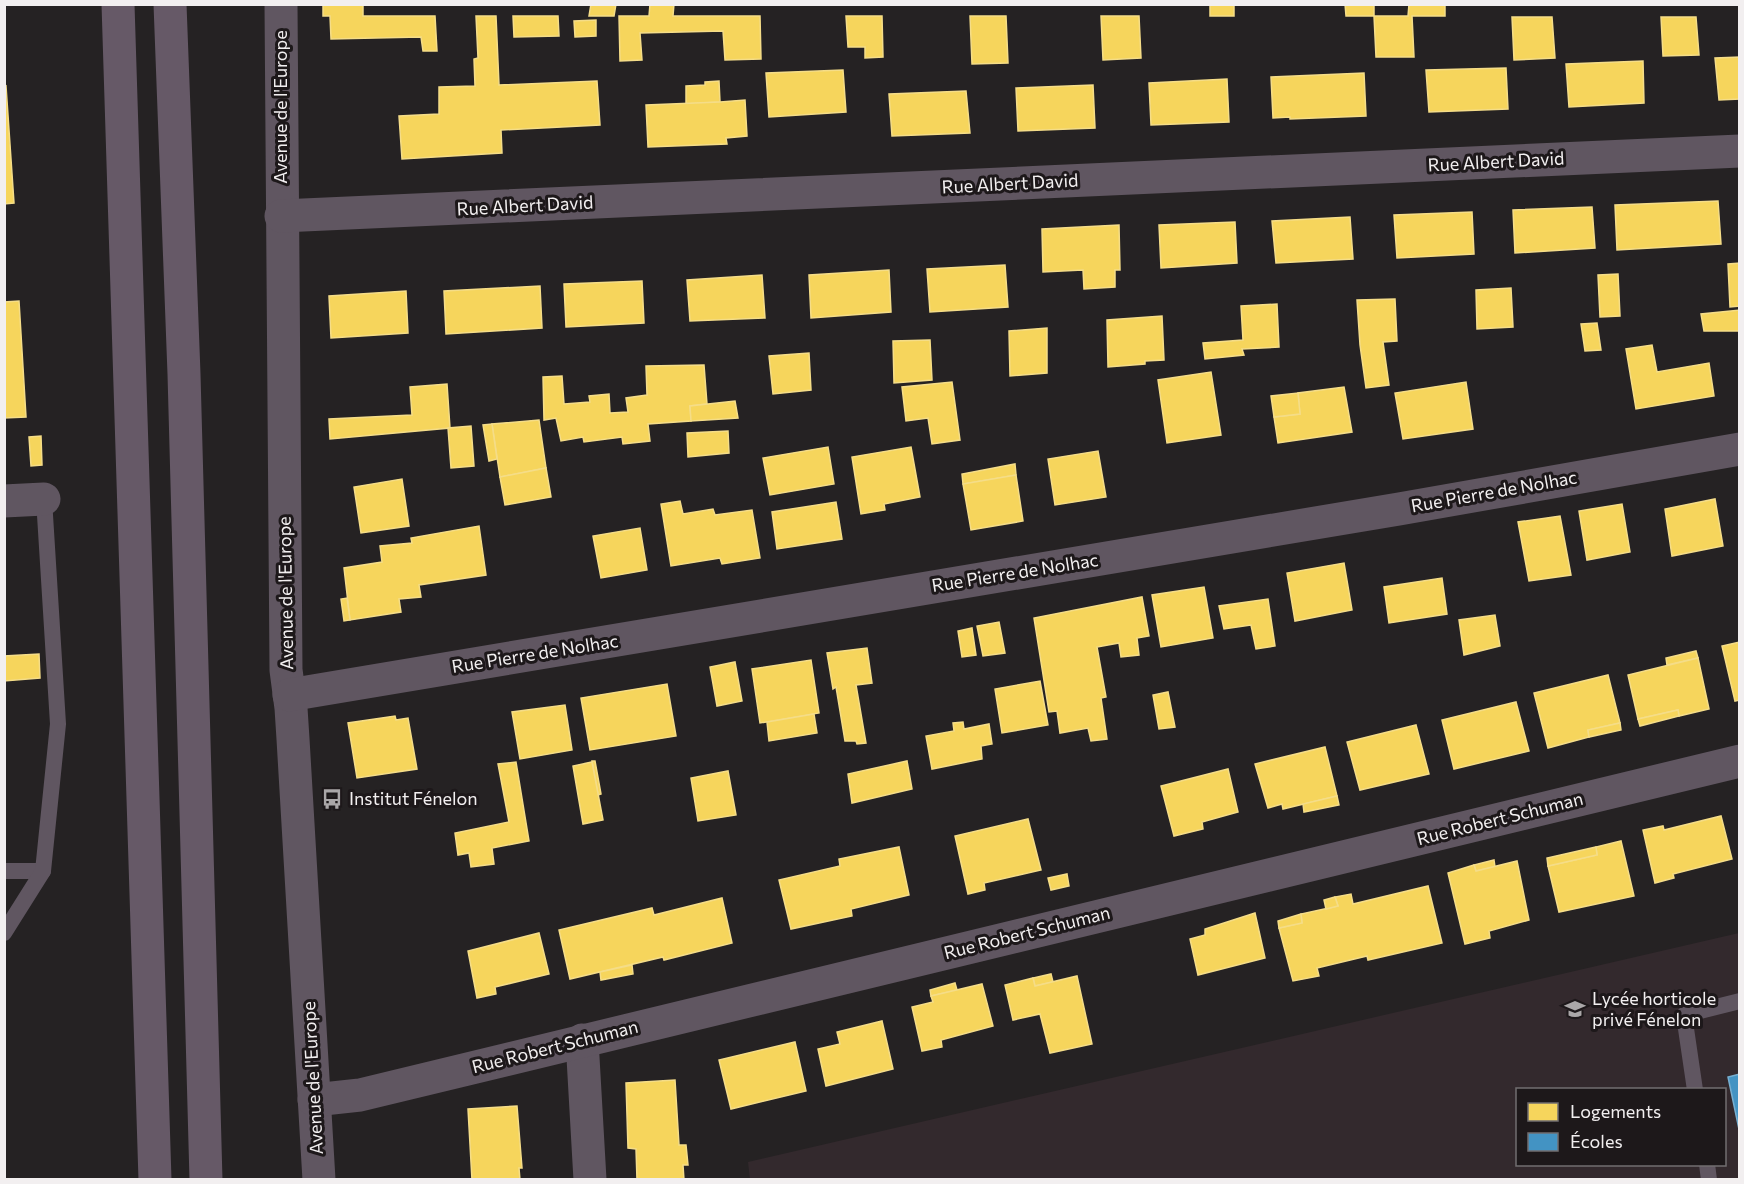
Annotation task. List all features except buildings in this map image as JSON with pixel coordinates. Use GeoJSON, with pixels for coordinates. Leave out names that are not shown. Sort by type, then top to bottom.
{"type":"FeatureCollection","features":[{"type":"Feature","properties":{"kind":"highway"},"geometry":{"type":"LineString","coordinates":[[118,4],[155,1179]]}},
{"type":"Feature","properties":{"kind":"highway"},"geometry":{"type":"LineString","coordinates":[[170,4],[184,374],[206,1179]]}},
{"type":"Feature","properties":{"kind":"street","name":"Avenue de l'Europe"},"geometry":{"type":"LineString","coordinates":[[281,4],[286,670],[294,740],[319,1179]]}},
{"type":"Feature","properties":{"kind":"street","name":"Rue Albert David"},"geometry":{"type":"LineString","coordinates":[[281,216],[1740,151]]}},
{"type":"Feature","properties":{"kind":"street","name":"Rue Pierre de Nolhac"},"geometry":{"type":"LineString","coordinates":[[289,695],[1364,515],[1740,449]]}},
{"type":"Feature","properties":{"kind":"street"},"geometry":{"type":"LineString","coordinates":[[4,501],[44,499]]}},
{"type":"Feature","properties":{"kind":"street","name":"Rue Robert Schuman"},"geometry":{"type":"LineString","coordinates":[[314,1100],[360,1095],[1740,761]]}},
{"type":"Feature","properties":{"kind":"street"},"geometry":{"type":"LineString","coordinates":[[582,1040],[590,1179]]}},
{"type":"Feature","properties":{"kind":"lane"},"geometry":{"type":"LineString","coordinates":[[4,933],[43,872],[58,724],[44,499]]}},
{"type":"Feature","properties":{"kind":"lane"},"geometry":{"type":"LineString","coordinates":[[4,871],[43,872]]}},
{"type":"Feature","properties":{"kind":"lane"},"geometry":{"type":"LineString","coordinates":[[1695,1088],[1684,1015],[1740,1001]]}},
{"type":"Feature","properties":{"kind":"shaded area","name":"Lycée horticole privé Fénelon"},"geometry":{"type":"Polygon","coordinates":[[[1739,933],[1739,1179],[750,1180],[748,1162],[1739,933]]]}},
{"type":"Feature","properties":{"kind":"place","name":"Institut Fénelon"},"geometry":{"type":"Point","coordinates":[332,799]}},
{"type":"Feature","properties":{"kind":"place","name":"Lycée horticole privé Fénelon"},"geometry":{"type":"Point","coordinates":[1575,1009]}}]}
